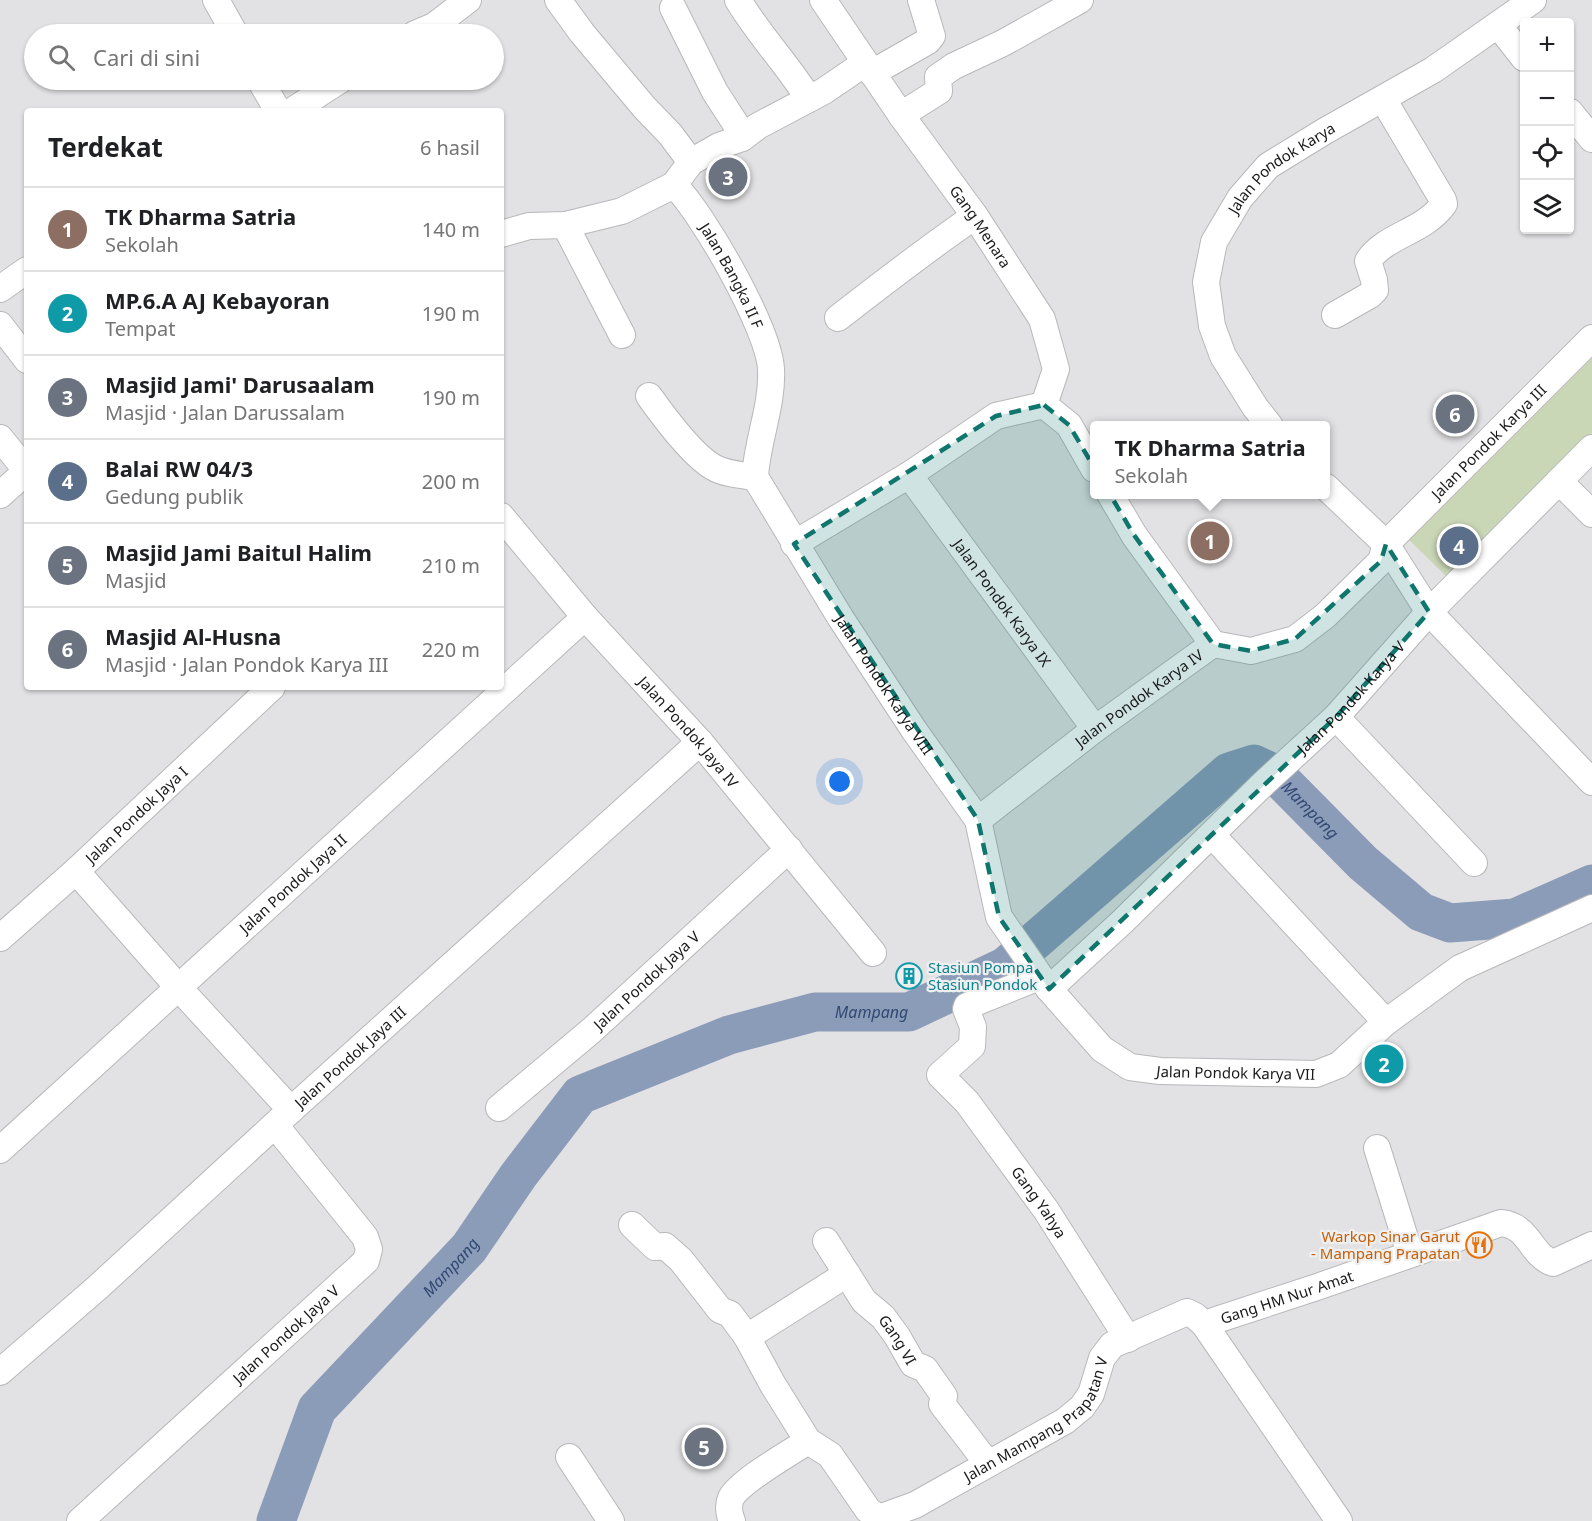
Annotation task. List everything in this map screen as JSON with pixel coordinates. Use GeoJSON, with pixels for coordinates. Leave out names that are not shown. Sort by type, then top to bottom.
{"type":"FeatureCollection","features":[{"type":"Feature","properties":{"kind":"street"},"geometry":{"type":"LineString","coordinates":[[216,0],[229,24]]}},
{"type":"Feature","properties":{"kind":"street"},"geometry":{"type":"LineString","coordinates":[[437,24],[468,0]]}},
{"type":"Feature","properties":{"kind":"street"},"geometry":{"type":"LineString","coordinates":[[558,0],[582,33],[644,107],[670,134],[691,162]]}},
{"type":"Feature","properties":{"kind":"street"},"geometry":{"type":"LineString","coordinates":[[738,0],[752,24],[792,72],[809,99]]}},
{"type":"Feature","properties":{"kind":"street","name":"Gang Menara"},"geometry":{"type":"LineString","coordinates":[[823,0],[901,115],[975,216],[1042,319],[1056,369],[1044,405]]}},
{"type":"Feature","properties":{"kind":"street"},"geometry":{"type":"LineString","coordinates":[[504,233],[529,226],[565,225],[622,211],[674,185],[691,162],[719,146],[742,138],[758,126],[824,91],[928,41],[932,36],[921,0]]}},
{"type":"Feature","properties":{"kind":"street"},"geometry":{"type":"LineString","coordinates":[[901,115],[939,91],[938,77],[954,66],[1003,43],[1080,0]]}},
{"type":"Feature","properties":{"kind":"street","name":"Jalan Pondok Karya"},"geometry":{"type":"LineString","coordinates":[[1266,421],[1223,356],[1212,326],[1206,282],[1214,242],[1240,198],[1268,166],[1324,131],[1434,70],[1533,0]]}},
{"type":"Feature","properties":{"kind":"street"},"geometry":{"type":"LineString","coordinates":[[673,8],[742,138]]}},
{"type":"Feature","properties":{"kind":"street"},"geometry":{"type":"LineString","coordinates":[[1498,25],[1520,53]]}},
{"type":"Feature","properties":{"kind":"street"},"geometry":{"type":"LineString","coordinates":[[266,90],[276,108]]}},
{"type":"Feature","properties":{"kind":"street"},"geometry":{"type":"LineString","coordinates":[[297,108],[325,90]]}},
{"type":"Feature","properties":{"kind":"street"},"geometry":{"type":"LineString","coordinates":[[1335,315],[1375,290],[1368,261],[1373,254],[1416,229],[1434,216],[1444,204],[1383,99]]}},
{"type":"Feature","properties":{"kind":"street"},"geometry":{"type":"LineString","coordinates":[[1574,118],[1592,139]]}},
{"type":"Feature","properties":{"kind":"street","name":"Jalan Bangka II F"},"geometry":{"type":"LineString","coordinates":[[674,185],[685,195],[706,227],[748,301],[761,332],[771,367],[768,406],[755,477]]}},
{"type":"Feature","properties":{"kind":"street"},"geometry":{"type":"LineString","coordinates":[[838,318],[922,253],[975,216]]}},
{"type":"Feature","properties":{"kind":"street"},"geometry":{"type":"LineString","coordinates":[[565,225],[622,335]]}},
{"type":"Feature","properties":{"kind":"street"},"geometry":{"type":"LineString","coordinates":[[0,289],[24,272]]}},
{"type":"Feature","properties":{"kind":"street"},"geometry":{"type":"LineString","coordinates":[[0,325],[24,356]]}},
{"type":"Feature","properties":{"kind":"street","name":"Jalan Pondok Karya III"},"geometry":{"type":"LineString","coordinates":[[1386,544],[1592,338]]}},
{"type":"Feature","properties":{"kind":"street"},"geometry":{"type":"LineString","coordinates":[[649,396],[691,448],[713,467],[733,474],[755,477],[794,544],[909,475],[996,416],[1044,405],[1069,425],[1090,461]]}},
{"type":"Feature","properties":{"kind":"street"},"geometry":{"type":"LineString","coordinates":[[0,438],[24,467]]}},
{"type":"Feature","properties":{"kind":"street","name":"Jalan Pondok Karya V"},"geometry":{"type":"LineString","coordinates":[[1041,979],[1212,835],[1264,783],[1336,717],[1429,612],[1592,448]]}},
{"type":"Feature","properties":{"kind":"street"},"geometry":{"type":"LineString","coordinates":[[0,495],[24,474]]}},
{"type":"Feature","properties":{"kind":"street","name":"Jalan Pondok Karya IX"},"geometry":{"type":"LineString","coordinates":[[909,475],[1095,729]]}},
{"type":"Feature","properties":{"kind":"street"},"geometry":{"type":"LineString","coordinates":[[1559,481],[1592,514]]}},
{"type":"Feature","properties":{"kind":"street"},"geometry":{"type":"LineString","coordinates":[[1330,491],[1386,544],[1429,612],[1592,782]]}},
{"type":"Feature","properties":{"kind":"street"},"geometry":{"type":"LineString","coordinates":[[1112,499],[1134,535],[1213,644]]}},
{"type":"Feature","properties":{"kind":"street","name":"Jalan Pondok Jaya IV"},"geometry":{"type":"LineString","coordinates":[[504,520],[585,617],[700,742],[873,953]]}},
{"type":"Feature","properties":{"kind":"street","name":"Jalan Pondok Karya VIII"},"geometry":{"type":"LineString","coordinates":[[794,544],[914,730],[978,820]]}},
{"type":"Feature","properties":{"kind":"street","name":"Jalan Pondok Karya IV"},"geometry":{"type":"LineString","coordinates":[[978,820],[1095,729],[1213,644],[1251,651],[1295,639],[1325,616],[1381,561],[1386,544]]}},
{"type":"Feature","properties":{"kind":"street","name":"Jalan Pondok Jaya II"},"geometry":{"type":"LineString","coordinates":[[0,1150],[585,617]]}},
{"type":"Feature","properties":{"kind":"street","name":"Jalan Pondok Jaya I"},"geometry":{"type":"LineString","coordinates":[[0,938],[76,871],[269,690]]}},
{"type":"Feature","properties":{"kind":"street"},"geometry":{"type":"LineString","coordinates":[[1336,717],[1474,863]]}},
{"type":"Feature","properties":{"kind":"street","name":"Jalan Pondok Jaya III"},"geometry":{"type":"LineString","coordinates":[[0,1372],[97,1288],[700,742]]}},
{"type":"Feature","properties":{"kind":"street","name":"Jalan Pondok Karya VII"},"geometry":{"type":"LineString","coordinates":[[978,820],[999,917],[1041,979],[1102,1049],[1130,1067],[1160,1071],[1316,1074],[1339,1065],[1386,1022],[1460,968],[1592,908]]}},
{"type":"Feature","properties":{"kind":"street"},"geometry":{"type":"LineString","coordinates":[[1212,835],[1386,1022]]}},
{"type":"Feature","properties":{"kind":"street","name":"Jalan Pondok Jaya V"},"geometry":{"type":"LineString","coordinates":[[499,1108],[592,1030],[789,849]]}},
{"type":"Feature","properties":{"kind":"street"},"geometry":{"type":"LineString","coordinates":[[76,871],[178,987],[283,1118]]}},
{"type":"Feature","properties":{"kind":"street","name":"Gang Yahya"},"geometry":{"type":"LineString","coordinates":[[1041,979],[967,1006],[973,1027],[972,1046],[940,1075],[967,1102],[1046,1210],[1128,1338]]}},
{"type":"Feature","properties":{"kind":"street","name":"Jalan Pondok Jaya V"},"geometry":{"type":"LineString","coordinates":[[80,1521],[366,1262],[369,1249],[364,1237],[283,1118]]}},
{"type":"Feature","properties":{"kind":"street"},"geometry":{"type":"LineString","coordinates":[[1377,1148],[1410,1254]]}},
{"type":"Feature","properties":{"kind":"street","name":"Gang HM Nur Amat"},"geometry":{"type":"LineString","coordinates":[[1204,1324],[1501,1223],[1513,1224],[1521,1230],[1543,1257],[1553,1263],[1592,1245]]}},
{"type":"Feature","properties":{"kind":"street"},"geometry":{"type":"LineString","coordinates":[[632,1225],[655,1247],[665,1245],[681,1260],[720,1310],[730,1314],[747,1337],[773,1385],[808,1441],[738,1488],[730,1500],[729,1513],[732,1521]]}},
{"type":"Feature","properties":{"kind":"street","name":"Gang VI"},"geometry":{"type":"LineString","coordinates":[[826,1242],[864,1302],[883,1317],[913,1364],[925,1369],[944,1396],[942,1404],[987,1464]]}},
{"type":"Feature","properties":{"kind":"street"},"geometry":{"type":"LineString","coordinates":[[747,1337],[847,1274]]}},
{"type":"Feature","properties":{"kind":"street","name":"Jalan Mampang Prapatan V"},"geometry":{"type":"LineString","coordinates":[[808,1441],[830,1455],[868,1510],[879,1520],[915,1505],[1065,1421],[1082,1407],[1091,1395],[1102,1358],[1112,1344],[1187,1312],[1204,1324]]}},
{"type":"Feature","properties":{"kind":"street"},"geometry":{"type":"LineString","coordinates":[[1204,1324],[1339,1521]]}},
{"type":"Feature","properties":{"kind":"street"},"geometry":{"type":"LineString","coordinates":[[568,1457],[611,1521]]}},
{"type":"Feature","properties":{"kind":"highlighted area"},"geometry":{"type":"Polygon","coordinates":[[[1044,405],[1069,425],[1134,535],[1213,644],[1251,651],[1295,639],[1381,561],[1386,544],[1429,612],[1336,717],[1049,989],[999,917],[978,820],[794,544],[996,416],[1044,405]]]}},
{"type":"Feature","properties":{"kind":"green space"},"geometry":{"type":"Polygon","coordinates":[[[1592,343],[1592,433],[1449,579],[1400,531],[1592,343]]]}},
{"type":"Feature","properties":{"kind":"waterway","name":"Mampang"},"geometry":{"type":"LineString","coordinates":[[276,1521],[317,1409],[469,1248],[518,1176],[580,1095],[729,1035],[815,1012],[909,1012],[1006,966],[1229,772],[1254,764],[1275,774],[1363,863],[1421,912],[1450,923],[1515,918],[1592,884]]}},
{"type":"Feature","properties":{"kind":"place","name":"Masjid Jami' Darusaalam"},"geometry":{"type":"Point","coordinates":[728,177]}},
{"type":"Feature","properties":{"kind":"place","name":"Masjid Al-Husna"},"geometry":{"type":"Point","coordinates":[1455,414]}},
{"type":"Feature","properties":{"kind":"place","name":"TK Dharma Satria"},"geometry":{"type":"Point","coordinates":[1210,541]}},
{"type":"Feature","properties":{"kind":"place","name":"Balai RW 04/3"},"geometry":{"type":"Point","coordinates":[1459,546]}},
{"type":"Feature","properties":{"kind":"place","name":"Stasiun Pompa Stasiun Pondok"},"geometry":{"type":"Point","coordinates":[909,976]}},
{"type":"Feature","properties":{"kind":"place","name":"MP.6.A AJ Kebayoran"},"geometry":{"type":"Point","coordinates":[1384,1064]}},
{"type":"Feature","properties":{"kind":"place","name":"Warkop Sinar Garut - Mampang Prapatan"},"geometry":{"type":"Point","coordinates":[1479,1245]}},
{"type":"Feature","properties":{"kind":"place","name":"Masjid Jami Baitul Halim"},"geometry":{"type":"Point","coordinates":[704,1447]}}]}
